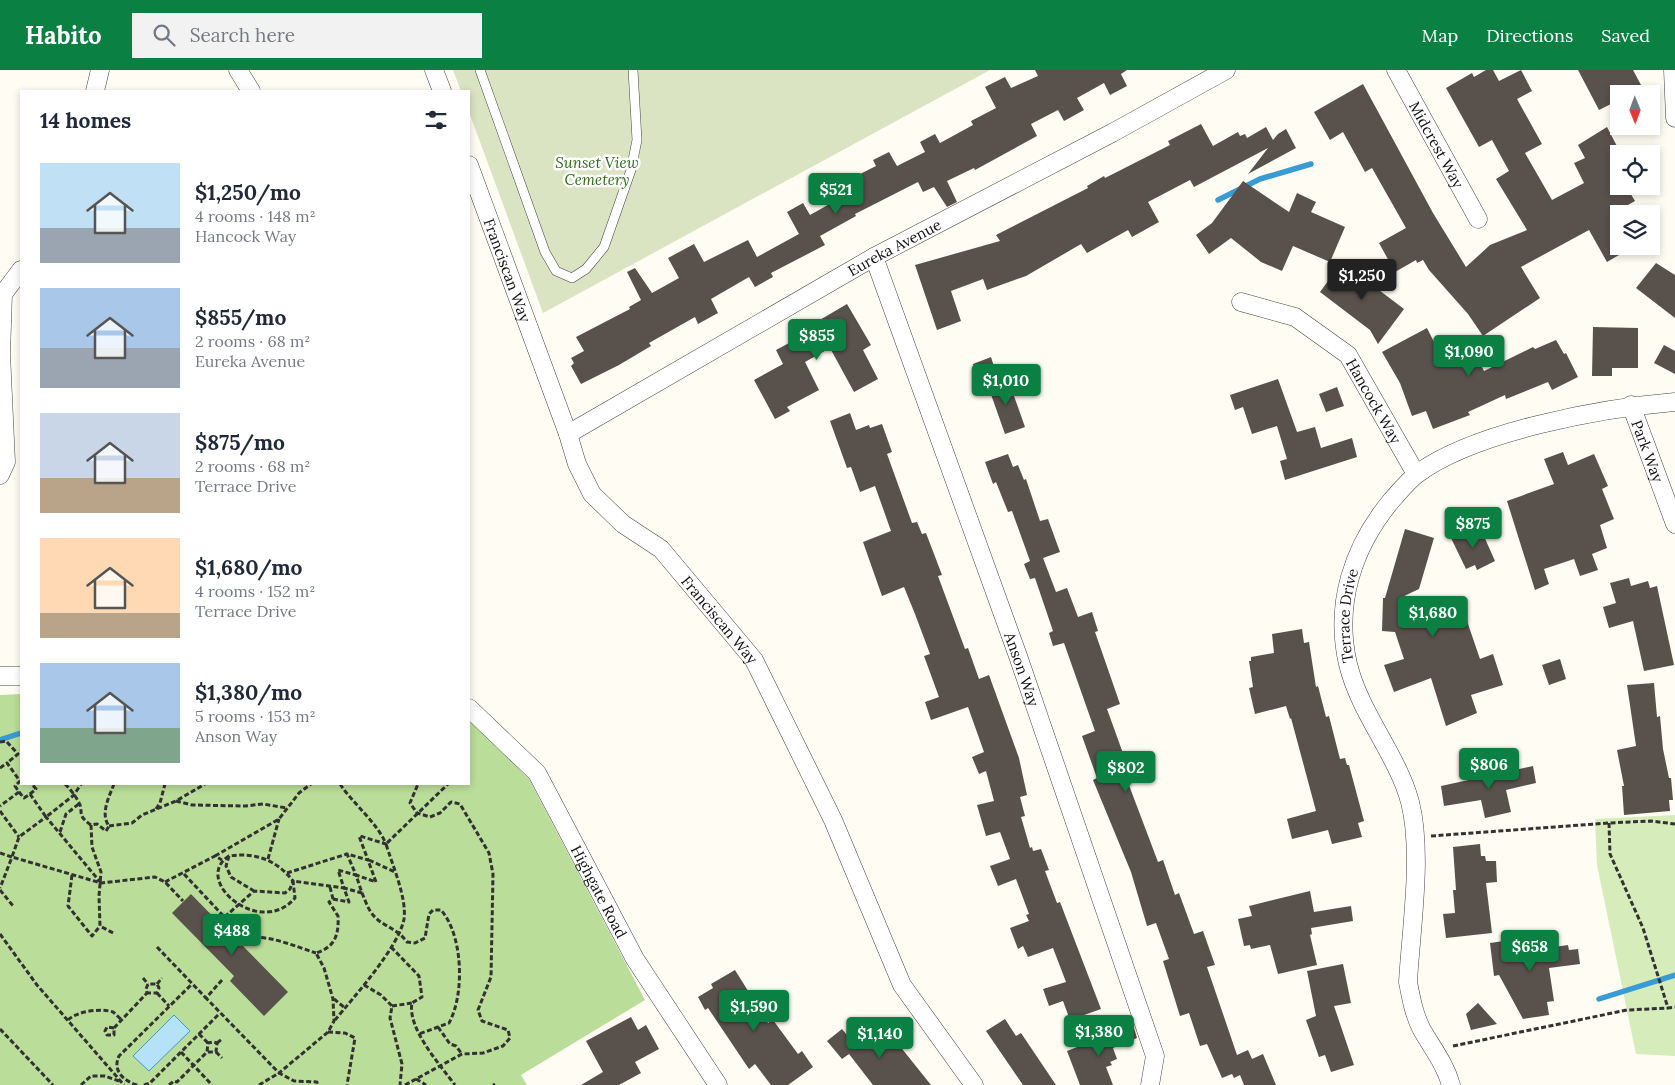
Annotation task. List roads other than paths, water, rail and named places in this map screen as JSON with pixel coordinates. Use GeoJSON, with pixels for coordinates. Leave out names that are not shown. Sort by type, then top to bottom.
{"type":"FeatureCollection","features":[{"type":"Feature","properties":{"kind":"street"},"geometry":{"type":"LineString","coordinates":[[95,90],[100,70]]}},
{"type":"Feature","properties":{"kind":"street"},"geometry":{"type":"LineString","coordinates":[[238,70],[249,90]]}},
{"type":"Feature","properties":{"kind":"street"},"geometry":{"type":"LineString","coordinates":[[434,70],[442,90]]}},
{"type":"Feature","properties":{"kind":"street","name":"Eureka Avenue"},"geometry":{"type":"LineString","coordinates":[[568,434],[874,256],[1112,133],[1226,70]]}},
{"type":"Feature","properties":{"kind":"street","name":"Midcrest Way"},"geometry":{"type":"LineString","coordinates":[[1396,70],[1478,219]]}},
{"type":"Feature","properties":{"kind":"street"},"geometry":{"type":"LineString","coordinates":[[1673,70],[1675,118]]}},
{"type":"Feature","properties":{"kind":"street","name":"Franciscan Way"},"geometry":{"type":"LineString","coordinates":[[470,168],[568,434],[577,464],[592,494],[623,524],[661,549],[754,660],[833,820],[902,985],[974,1085]]}},
{"type":"Feature","properties":{"kind":"street","name":"Anson Way"},"geometry":{"type":"LineString","coordinates":[[874,256],[1018,656],[1155,1056],[1150,1085]]}},
{"type":"Feature","properties":{"kind":"street"},"geometry":{"type":"LineString","coordinates":[[0,475],[6,462],[0,354],[3,294],[20,271]]}},
{"type":"Feature","properties":{"kind":"street","name":"Hancock Way"},"geometry":{"type":"LineString","coordinates":[[1240,302],[1295,317],[1348,355],[1416,474]]}},
{"type":"Feature","properties":{"kind":"street","name":"Terrace Drive"},"geometry":{"type":"LineString","coordinates":[[1451,1085],[1447,1070],[1422,1029],[1412,1005],[1408,982],[1416,838],[1410,801],[1396,768],[1362,703],[1348,664],[1344,634],[1347,582],[1358,550],[1374,521],[1416,474],[1453,453],[1498,437],[1563,419],[1631,406],[1675,402]]}},
{"type":"Feature","properties":{"kind":"street","name":"Park Way"},"geometry":{"type":"LineString","coordinates":[[1631,406],[1675,524]]}},
{"type":"Feature","properties":{"kind":"street"},"geometry":{"type":"LineString","coordinates":[[0,676],[20,676]]}},
{"type":"Feature","properties":{"kind":"street","name":"Highgate Road"},"geometry":{"type":"LineString","coordinates":[[470,709],[538,773],[635,959],[718,1085]]}},
{"type":"Feature","properties":{"kind":"lane"},"geometry":{"type":"LineString","coordinates":[[480,70],[545,252],[556,271],[572,278],[586,269],[604,247],[631,170],[637,140],[633,70]]}},
{"type":"Feature","properties":{"kind":"water"},"geometry":{"type":"Polygon","coordinates":[[[174,1015],[190,1031],[149,1071],[133,1056],[174,1015]]]}},
{"type":"Feature","properties":{"kind":"waterway"},"geometry":{"type":"LineString","coordinates":[[1218,200],[1260,179],[1311,164]]}},
{"type":"Feature","properties":{"kind":"waterway"},"geometry":{"type":"LineString","coordinates":[[0,740],[20,733]]}},
{"type":"Feature","properties":{"kind":"waterway"},"geometry":{"type":"LineString","coordinates":[[1599,999],[1675,975]]}},
{"type":"Feature","properties":{"kind":"park label","name":"Sunset View Cemetery"},"geometry":{"type":"Point","coordinates":[597,170]}}]}
